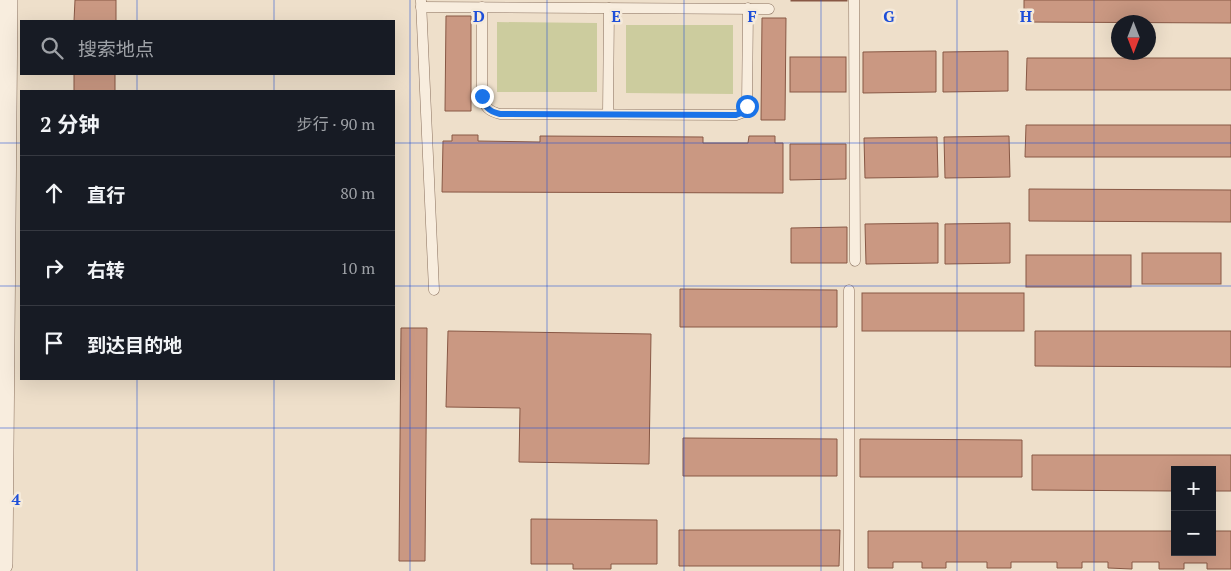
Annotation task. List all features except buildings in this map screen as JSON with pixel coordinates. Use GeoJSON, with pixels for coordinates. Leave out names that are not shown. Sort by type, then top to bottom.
{"type":"FeatureCollection","features":[{"type":"Feature","properties":{"kind":"street"},"geometry":{"type":"LineString","coordinates":[[0,564],[5,0]]}},
{"type":"Feature","properties":{"kind":"lane"},"geometry":{"type":"LineString","coordinates":[[854,0],[855,261]]}},
{"type":"Feature","properties":{"kind":"lane"},"geometry":{"type":"LineString","coordinates":[[434,290],[421,3],[482,7],[769,9]]}},
{"type":"Feature","properties":{"kind":"lane"},"geometry":{"type":"LineString","coordinates":[[482,7],[482,96],[484,104],[492,112],[500,114],[736,115],[744,112],[747,106],[748,8]]}},
{"type":"Feature","properties":{"kind":"lane"},"geometry":{"type":"LineString","coordinates":[[608,114],[609,8]]}},
{"type":"Feature","properties":{"kind":"lane"},"geometry":{"type":"LineString","coordinates":[[849,290],[849,571]]}},
{"type":"Feature","properties":{"kind":"green space"},"geometry":{"type":"Polygon","coordinates":[[[497,22],[597,23],[597,92],[497,92],[497,22]]]}},
{"type":"Feature","properties":{"kind":"green space"},"geometry":{"type":"Polygon","coordinates":[[[626,25],[733,25],[733,94],[626,93],[626,25]]]}},
{"type":"Feature","properties":{"kind":"route"},"geometry":{"type":"LineString","coordinates":[[482,96],[484,104],[492,112],[500,114],[736,115],[744,112],[747,106]]}}]}
